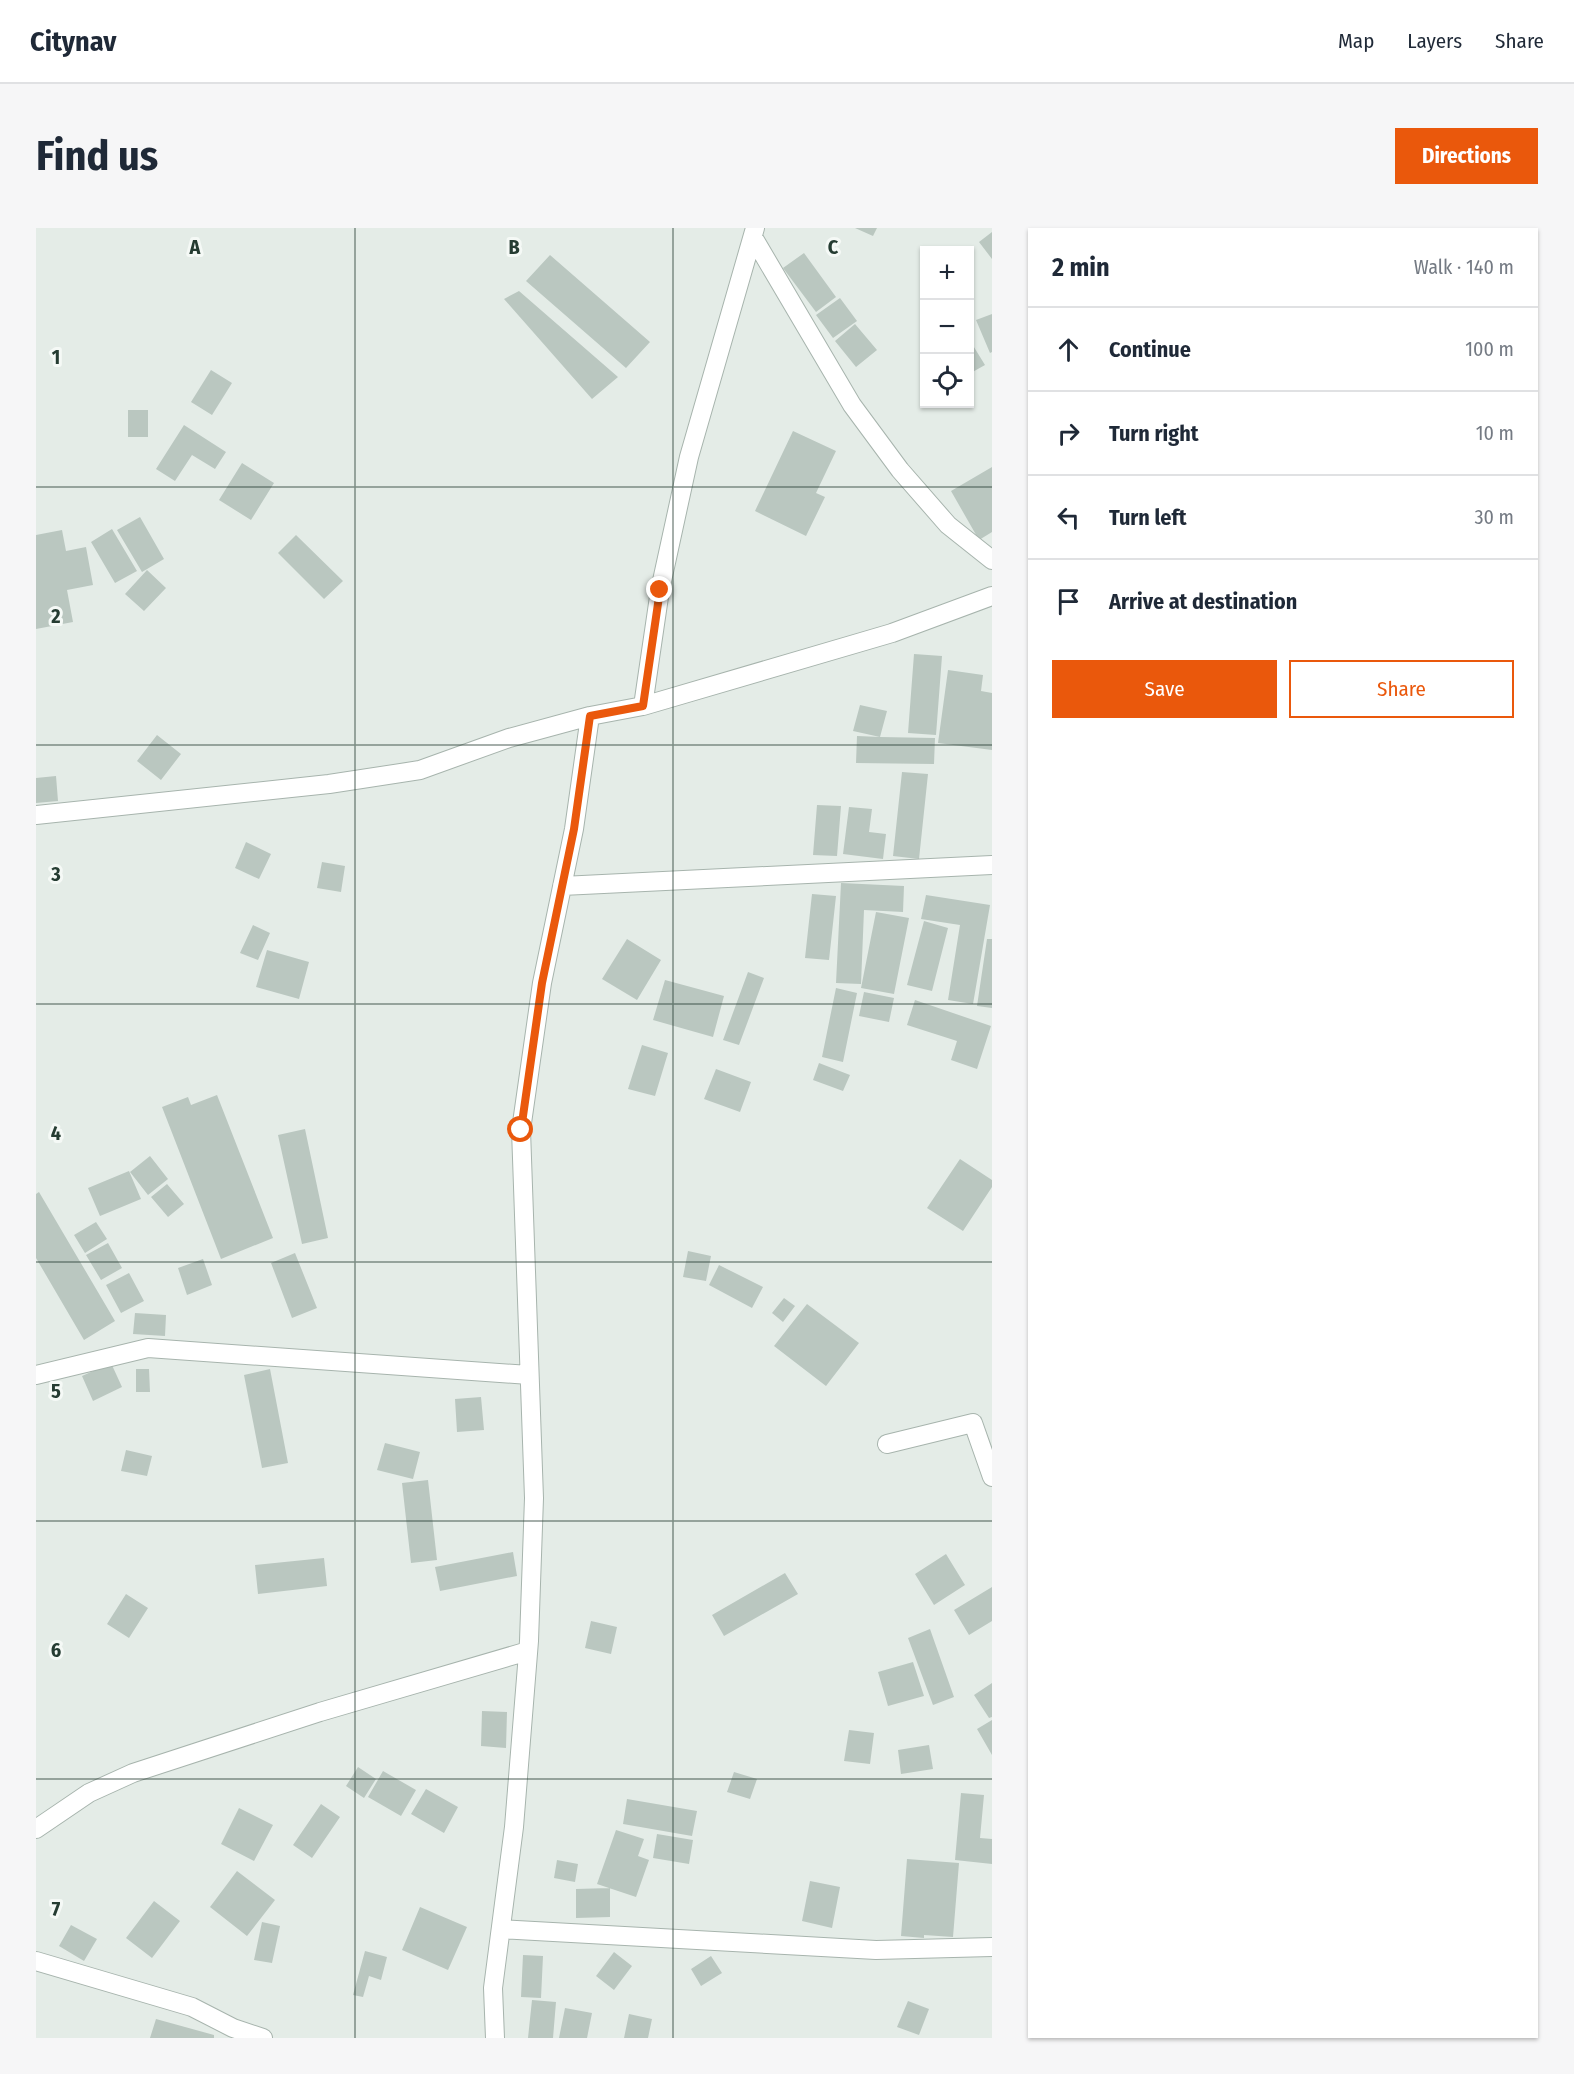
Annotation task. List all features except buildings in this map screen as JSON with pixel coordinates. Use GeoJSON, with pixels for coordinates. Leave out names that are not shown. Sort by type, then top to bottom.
{"type":"FeatureCollection","features":[{"type":"Feature","properties":{"kind":"street"},"geometry":{"type":"LineString","coordinates":[[754,232],[852,405],[900,470],[948,525],[992,560]]}},
{"type":"Feature","properties":{"kind":"street"},"geometry":{"type":"LineString","coordinates":[[643,706],[660,590],[689,457],[754,232]]}},
{"type":"Feature","properties":{"kind":"street"},"geometry":{"type":"LineString","coordinates":[[36,815],[329,784],[420,770],[509,738],[590,716],[643,706],[892,633],[992,596]]}},
{"type":"Feature","properties":{"kind":"street"},"geometry":{"type":"LineString","coordinates":[[495,2038],[493,1988],[514,1827],[528,1651],[534,1498],[521,1130],[542,983],[574,829],[590,716]]}},
{"type":"Feature","properties":{"kind":"street"},"geometry":{"type":"LineString","coordinates":[[562,886],[992,865]]}},
{"type":"Feature","properties":{"kind":"street"},"geometry":{"type":"LineString","coordinates":[[36,1375],[148,1348],[529,1375]]}},
{"type":"Feature","properties":{"kind":"street"},"geometry":{"type":"LineString","coordinates":[[887,1444],[973,1423],[992,1477]]}},
{"type":"Feature","properties":{"kind":"street"},"geometry":{"type":"LineString","coordinates":[[36,1829],[89,1792],[133,1773],[320,1712],[528,1651]]}},
{"type":"Feature","properties":{"kind":"street"},"geometry":{"type":"LineString","coordinates":[[501,1929],[876,1950],[992,1947]]}},
{"type":"Feature","properties":{"kind":"street"},"geometry":{"type":"LineString","coordinates":[[36,1961],[192,2007],[230,2033],[263,2038]]}},
{"type":"Feature","properties":{"kind":"route"},"geometry":{"type":"LineString","coordinates":[[521,1130],[542,983],[574,829],[590,716],[643,706],[660,590]]}}]}
